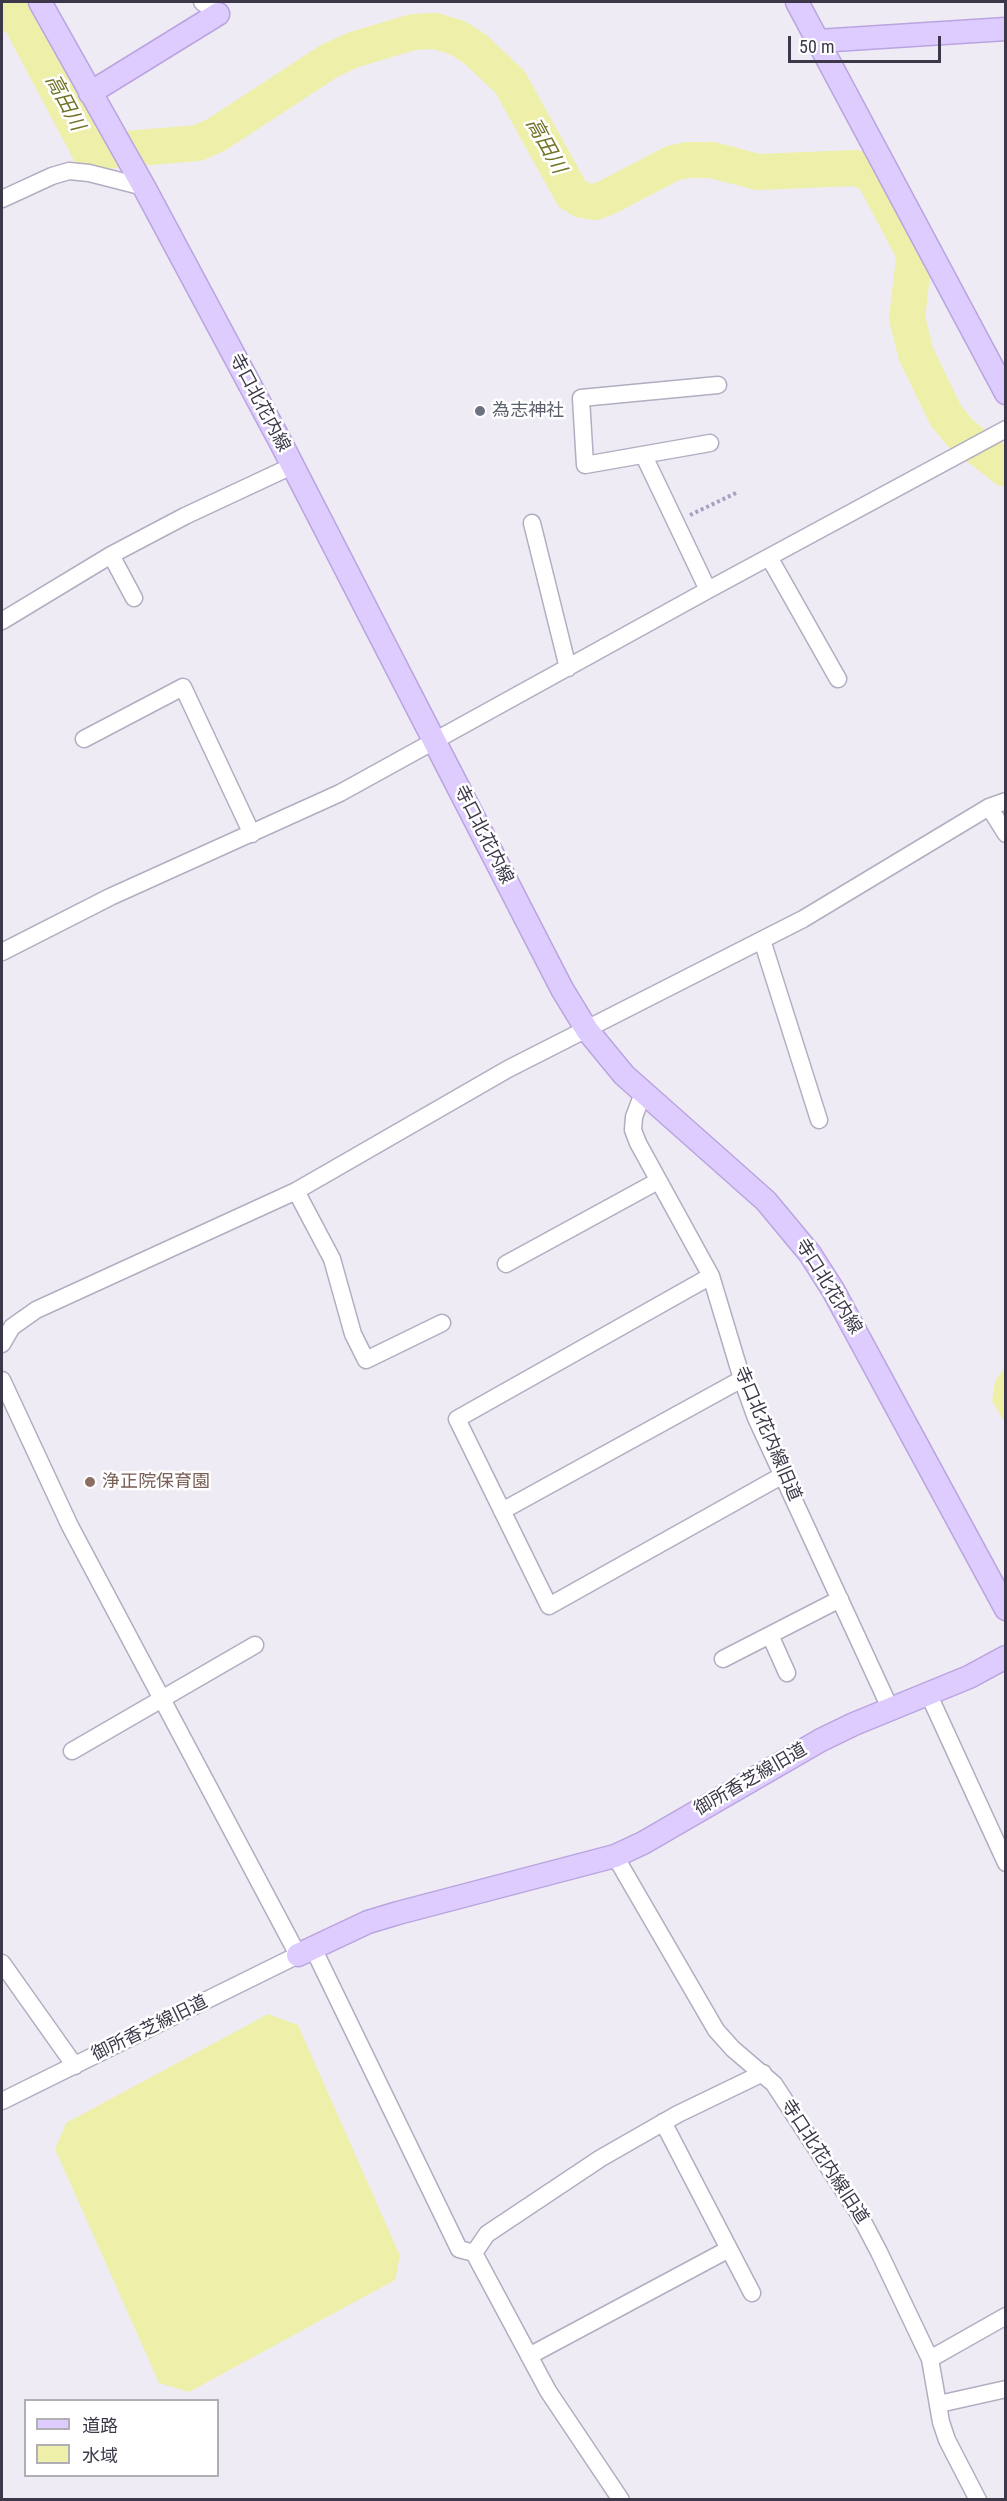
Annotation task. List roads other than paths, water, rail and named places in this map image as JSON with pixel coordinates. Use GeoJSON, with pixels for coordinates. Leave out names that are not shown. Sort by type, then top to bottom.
{"type":"FeatureCollection","features":[{"type":"Feature","properties":{"kind":"main road","name":"寺口北花内線"},"geometry":{"type":"LineString","coordinates":[[40,2],[144,187],[292,466],[562,989],[605,1054],[643,1093],[766,1201],[810,1254],[833,1290],[1005,1609]]}},
{"type":"Feature","properties":{"kind":"main road"},"geometry":{"type":"LineString","coordinates":[[797,2],[1005,393]]}},
{"type":"Feature","properties":{"kind":"main road"},"geometry":{"type":"LineString","coordinates":[[90,93],[210,8]]}},
{"type":"Feature","properties":{"kind":"main road"},"geometry":{"type":"LineString","coordinates":[[818,41],[1005,29]]}},
{"type":"Feature","properties":{"kind":"main road","name":"御所香芝線旧道"},"geometry":{"type":"LineString","coordinates":[[306,1951],[368,1922],[615,1856],[643,1843],[821,1740],[890,1708],[969,1677],[1005,1658]]}},
{"type":"Feature","properties":{"kind":"street"},"geometry":{"type":"LineString","coordinates":[[2,199],[52,176],[69,171],[89,173],[144,187]]}},
{"type":"Feature","properties":{"kind":"street"},"geometry":{"type":"LineString","coordinates":[[710,443],[585,465],[581,398],[718,386]]}},
{"type":"Feature","properties":{"kind":"street"},"geometry":{"type":"LineString","coordinates":[[2,952],[110,897],[340,793],[769,556],[1005,429]]}},
{"type":"Feature","properties":{"kind":"street"},"geometry":{"type":"LineString","coordinates":[[644,456],[708,590]]}},
{"type":"Feature","properties":{"kind":"street"},"geometry":{"type":"LineString","coordinates":[[2,621],[111,555],[185,516],[292,466]]}},
{"type":"Feature","properties":{"kind":"street"},"geometry":{"type":"LineString","coordinates":[[532,523],[568,668]]}},
{"type":"Feature","properties":{"kind":"street"},"geometry":{"type":"LineString","coordinates":[[111,555],[134,598]]}},
{"type":"Feature","properties":{"kind":"street"},"geometry":{"type":"LineString","coordinates":[[769,556],[838,679]]}},
{"type":"Feature","properties":{"kind":"street"},"geometry":{"type":"LineString","coordinates":[[84,739],[183,687],[252,834]]}},
{"type":"Feature","properties":{"kind":"street"},"geometry":{"type":"LineString","coordinates":[[3,1338],[12,1327],[36,1310],[296,1191],[508,1069],[844,896],[997,804],[1005,834]]}},
{"type":"Feature","properties":{"kind":"street"},"geometry":{"type":"LineString","coordinates":[[762,940],[819,1120]]}},
{"type":"Feature","properties":{"kind":"street","name":"寺口北花内線旧道"},"geometry":{"type":"LineString","coordinates":[[643,1093],[634,1117],[633,1130],[638,1143],[711,1276],[742,1379],[783,1475],[890,1708]]}},
{"type":"Feature","properties":{"kind":"street"},"geometry":{"type":"LineString","coordinates":[[506,1264],[658,1181]]}},
{"type":"Feature","properties":{"kind":"street"},"geometry":{"type":"LineString","coordinates":[[296,1191],[332,1259],[353,1334],[366,1360],[442,1323]]}},
{"type":"Feature","properties":{"kind":"street"},"geometry":{"type":"LineString","coordinates":[[711,1276],[457,1419],[549,1606],[783,1475]]}},
{"type":"Feature","properties":{"kind":"street"},"geometry":{"type":"LineString","coordinates":[[502,1511],[742,1379]]}},
{"type":"Feature","properties":{"kind":"street"},"geometry":{"type":"LineString","coordinates":[[2,1380],[70,1526],[161,1699],[306,1951],[459,2249],[474,2253],[562,2414],[621,2499]]}},
{"type":"Feature","properties":{"kind":"street"},"geometry":{"type":"LineString","coordinates":[[723,1659],[840,1599]]}},
{"type":"Feature","properties":{"kind":"street"},"geometry":{"type":"LineString","coordinates":[[770,1635],[787,1673]]}},
{"type":"Feature","properties":{"kind":"street"},"geometry":{"type":"LineString","coordinates":[[72,1751],[255,1646]]}},
{"type":"Feature","properties":{"kind":"street"},"geometry":{"type":"LineString","coordinates":[[928,1693],[1005,1863]]}},
{"type":"Feature","properties":{"kind":"street","name":"寺口北花内線旧道"},"geometry":{"type":"LineString","coordinates":[[615,1856],[716,2030],[733,2049],[774,2084],[859,2214],[930,2359],[947,2440],[978,2499]]}},
{"type":"Feature","properties":{"kind":"street","name":"御所香芝線旧道"},"geometry":{"type":"LineString","coordinates":[[2,2102],[306,1951]]}},
{"type":"Feature","properties":{"kind":"street"},"geometry":{"type":"LineString","coordinates":[[2,1963],[75,2066]]}},
{"type":"Feature","properties":{"kind":"street"},"geometry":{"type":"LineString","coordinates":[[474,2253],[487,2234],[601,2158],[663,2122],[763,2073]]}},
{"type":"Feature","properties":{"kind":"street"},"geometry":{"type":"LineString","coordinates":[[663,2122],[752,2293]]}},
{"type":"Feature","properties":{"kind":"street"},"geometry":{"type":"LineString","coordinates":[[529,2355],[729,2249]]}},
{"type":"Feature","properties":{"kind":"street"},"geometry":{"type":"LineString","coordinates":[[930,2359],[1005,2316]]}},
{"type":"Feature","properties":{"kind":"street"},"geometry":{"type":"LineString","coordinates":[[939,2404],[1005,2389]]}},
{"type":"Feature","properties":{"kind":"water"},"geometry":{"type":"Polygon","coordinates":[[[1005,1367],[1005,1423],[992,1401],[995,1381],[1005,1367]]]}},
{"type":"Feature","properties":{"kind":"water"},"geometry":{"type":"Polygon","coordinates":[[[268,2014],[298,2025],[400,2256],[395,2280],[189,2392],[159,2383],[55,2149],[66,2123],[268,2014]]]}},
{"type":"Feature","properties":{"kind":"waterway","name":"高田川"},"geometry":{"type":"LineString","coordinates":[[2,13],[18,16],[90,152],[198,143],[216,135],[329,61],[353,50],[413,32],[435,31],[458,38],[475,49],[510,82],[572,194],[582,200],[595,202],[673,163],[688,160],[712,160],[758,172],[855,168],[867,172],[875,179],[912,249],[914,259],[907,318],[916,354],[946,416],[961,434],[1006,469]]}},
{"type":"Feature","properties":{"kind":"place","name":"為志神社"},"geometry":{"type":"Point","coordinates":[480,411]}},
{"type":"Feature","properties":{"kind":"place","name":"浄正院保育園"},"geometry":{"type":"Point","coordinates":[90,1482]}}]}
